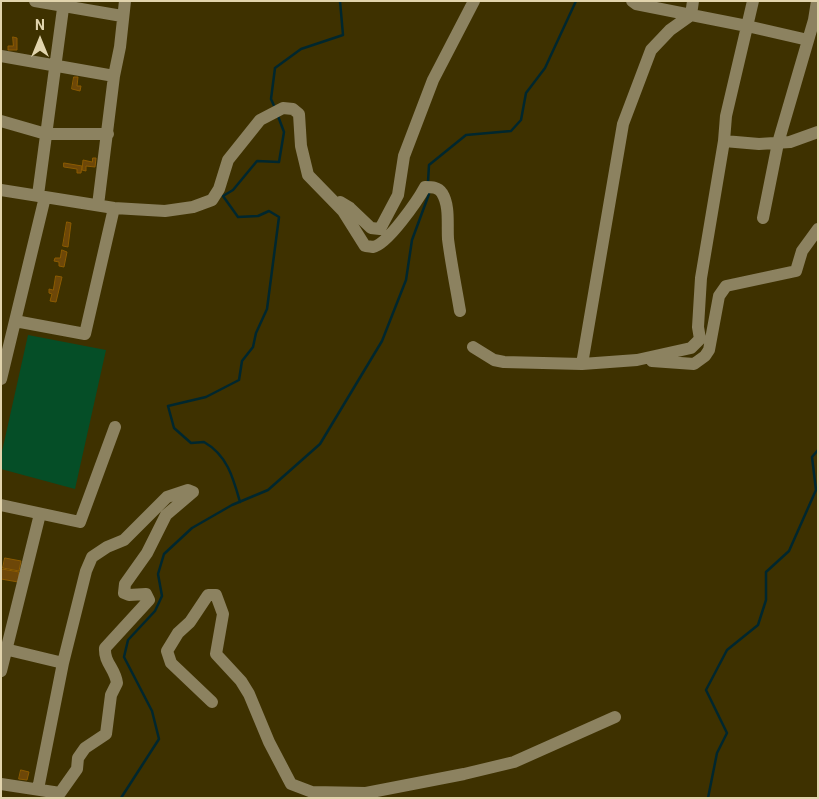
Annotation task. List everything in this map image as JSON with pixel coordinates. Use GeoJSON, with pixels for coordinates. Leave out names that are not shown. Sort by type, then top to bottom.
{"type":"FeatureCollection","features":[{"type":"Feature","properties":{"kind":"street"},"geometry":{"type":"LineString","coordinates":[[35,1],[64,4],[122,16]]}},
{"type":"Feature","properties":{"kind":"street"},"geometry":{"type":"LineString","coordinates":[[98,205],[125,1]]}},
{"type":"Feature","properties":{"kind":"street"},"geometry":{"type":"LineString","coordinates":[[326,195],[350,208],[371,228],[380,229],[398,195],[404,156],[433,80],[474,1]]}},
{"type":"Feature","properties":{"kind":"street"},"geometry":{"type":"LineString","coordinates":[[582,364],[623,124],[651,50],[670,30],[691,15],[693,1]]}},
{"type":"Feature","properties":{"kind":"street"},"geometry":{"type":"LineString","coordinates":[[637,360],[691,348],[700,339],[698,327],[701,278],[724,141],[726,116],[752,1]]}},
{"type":"Feature","properties":{"kind":"street"},"geometry":{"type":"LineString","coordinates":[[763,218],[778,143],[808,40],[817,1]]}},
{"type":"Feature","properties":{"kind":"street"},"geometry":{"type":"LineString","coordinates":[[640,2],[808,40]]}},
{"type":"Feature","properties":{"kind":"street"},"geometry":{"type":"LineString","coordinates":[[1,379],[4,354],[15,321],[42,196],[46,134],[64,4]]}},
{"type":"Feature","properties":{"kind":"street"},"geometry":{"type":"LineString","coordinates":[[1,56],[114,76]]}},
{"type":"Feature","properties":{"kind":"street"},"geometry":{"type":"LineString","coordinates":[[1,190],[114,208],[165,211],[193,207],[212,200],[219,189],[228,160],[260,120],[284,108],[293,109],[299,114],[301,146],[308,175],[343,211],[365,246],[373,247],[383,242],[430,187],[441,192],[448,218],[448,237],[460,311]]}},
{"type":"Feature","properties":{"kind":"street"},"geometry":{"type":"LineString","coordinates":[[1,122],[46,134],[108,134]]}},
{"type":"Feature","properties":{"kind":"street"},"geometry":{"type":"LineString","coordinates":[[724,141],[759,144],[790,142],[818,132]]}},
{"type":"Feature","properties":{"kind":"street"},"geometry":{"type":"LineString","coordinates":[[15,321],[85,334],[114,208]]}},
{"type":"Feature","properties":{"kind":"street"},"geometry":{"type":"LineString","coordinates":[[473,347],[494,360],[504,362],[582,364],[637,360],[694,364],[710,350],[719,296],[726,286],[796,270],[802,251],[818,229]]}},
{"type":"Feature","properties":{"kind":"street"},"geometry":{"type":"LineString","coordinates":[[1,504],[80,522],[114,427]]}},
{"type":"Feature","properties":{"kind":"street"},"geometry":{"type":"LineString","coordinates":[[1,784],[60,793],[77,769],[78,758],[85,748],[106,734],[111,695],[117,682],[113,668],[107,663],[105,648],[149,600],[146,594],[129,595],[124,593],[125,584],[147,553],[166,515],[192,492],[188,490],[167,497],[124,540],[107,547],[92,557],[86,571],[63,663],[38,789]]}},
{"type":"Feature","properties":{"kind":"street"},"geometry":{"type":"LineString","coordinates":[[1,672],[4,649],[40,514]]}},
{"type":"Feature","properties":{"kind":"street"},"geometry":{"type":"LineString","coordinates":[[212,702],[171,663],[167,651],[178,633],[190,622],[208,595],[216,595],[223,614],[216,654],[241,681],[249,694],[269,742],[290,784],[302,798]]}},
{"type":"Feature","properties":{"kind":"street"},"geometry":{"type":"LineString","coordinates":[[4,649],[63,663]]}},
{"type":"Feature","properties":{"kind":"street"},"geometry":{"type":"LineString","coordinates":[[290,784],[312,792],[366,793],[464,774],[514,762],[615,717]]}},
{"type":"Feature","properties":{"kind":"green space"},"geometry":{"type":"Polygon","coordinates":[[[28,335],[106,350],[75,489],[1,469],[1,456],[28,335]]]}},
{"type":"Feature","properties":{"kind":"building"},"geometry":{"type":"Polygon","coordinates":[[[13,37],[17,38],[17,50],[8,50],[8,46],[13,46],[13,37]]]}},
{"type":"Feature","properties":{"kind":"building"},"geometry":{"type":"Polygon","coordinates":[[[74,77],[78,77],[77,86],[81,86],[80,91],[72,89],[74,77]]]}},
{"type":"Feature","properties":{"kind":"building"},"geometry":{"type":"Polygon","coordinates":[[[93,158],[96,158],[95,167],[86,166],[86,171],[82,170],[83,160],[92,162],[93,158]]]}},
{"type":"Feature","properties":{"kind":"building"},"geometry":{"type":"Polygon","coordinates":[[[64,163],[82,166],[81,173],[77,173],[77,169],[64,167],[64,163]]]}},
{"type":"Feature","properties":{"kind":"building"},"geometry":{"type":"Polygon","coordinates":[[[67,222],[71,223],[68,247],[63,246],[67,222]]]}},
{"type":"Feature","properties":{"kind":"building"},"geometry":{"type":"Polygon","coordinates":[[[62,250],[67,252],[64,267],[59,266],[59,262],[54,261],[55,258],[60,258],[62,250]]]}},
{"type":"Feature","properties":{"kind":"building"},"geometry":{"type":"Polygon","coordinates":[[[56,276],[62,277],[56,302],[50,301],[52,294],[49,293],[49,289],[53,290],[56,276]]]}},
{"type":"Feature","properties":{"kind":"building"},"geometry":{"type":"Polygon","coordinates":[[[5,558],[21,561],[19,571],[3,568],[5,558]]]}},
{"type":"Feature","properties":{"kind":"building"},"geometry":{"type":"Polygon","coordinates":[[[2,569],[19,572],[18,582],[1,579],[2,569]]]}},
{"type":"Feature","properties":{"kind":"building"},"geometry":{"type":"Polygon","coordinates":[[[21,770],[29,772],[27,780],[19,779],[21,770]]]}},
{"type":"Feature","properties":{"kind":"waterway"},"geometry":{"type":"LineString","coordinates":[[275,108],[271,99],[275,68],[301,49],[343,35],[340,1]]}},
{"type":"Feature","properties":{"kind":"waterway"},"geometry":{"type":"LineString","coordinates":[[428,182],[429,165],[466,135],[511,131],[521,120],[526,93],[545,68],[576,1]]}},
{"type":"Feature","properties":{"kind":"waterway"},"geometry":{"type":"LineString","coordinates":[[240,502],[232,475],[224,460],[212,447],[204,442],[191,443],[174,428],[168,406],[206,397],[239,380],[242,361],[253,347],[256,333],[267,309],[279,217],[269,211],[258,216],[238,217],[223,196],[233,190],[257,161],[279,162],[284,132],[278,116]]}},
{"type":"Feature","properties":{"kind":"waterway"},"geometry":{"type":"LineString","coordinates":[[121,798],[159,739],[152,711],[124,657],[128,640],[155,611],[162,596],[158,574],[164,554],[192,528],[232,505],[268,490],[320,444],[382,341],[406,280],[412,240],[429,194]]}},
{"type":"Feature","properties":{"kind":"waterway"},"geometry":{"type":"LineString","coordinates":[[708,798],[717,753],[727,733],[706,690],[727,650],[758,625],[766,600],[766,572],[789,551],[816,490],[812,457],[818,450]]}}]}
